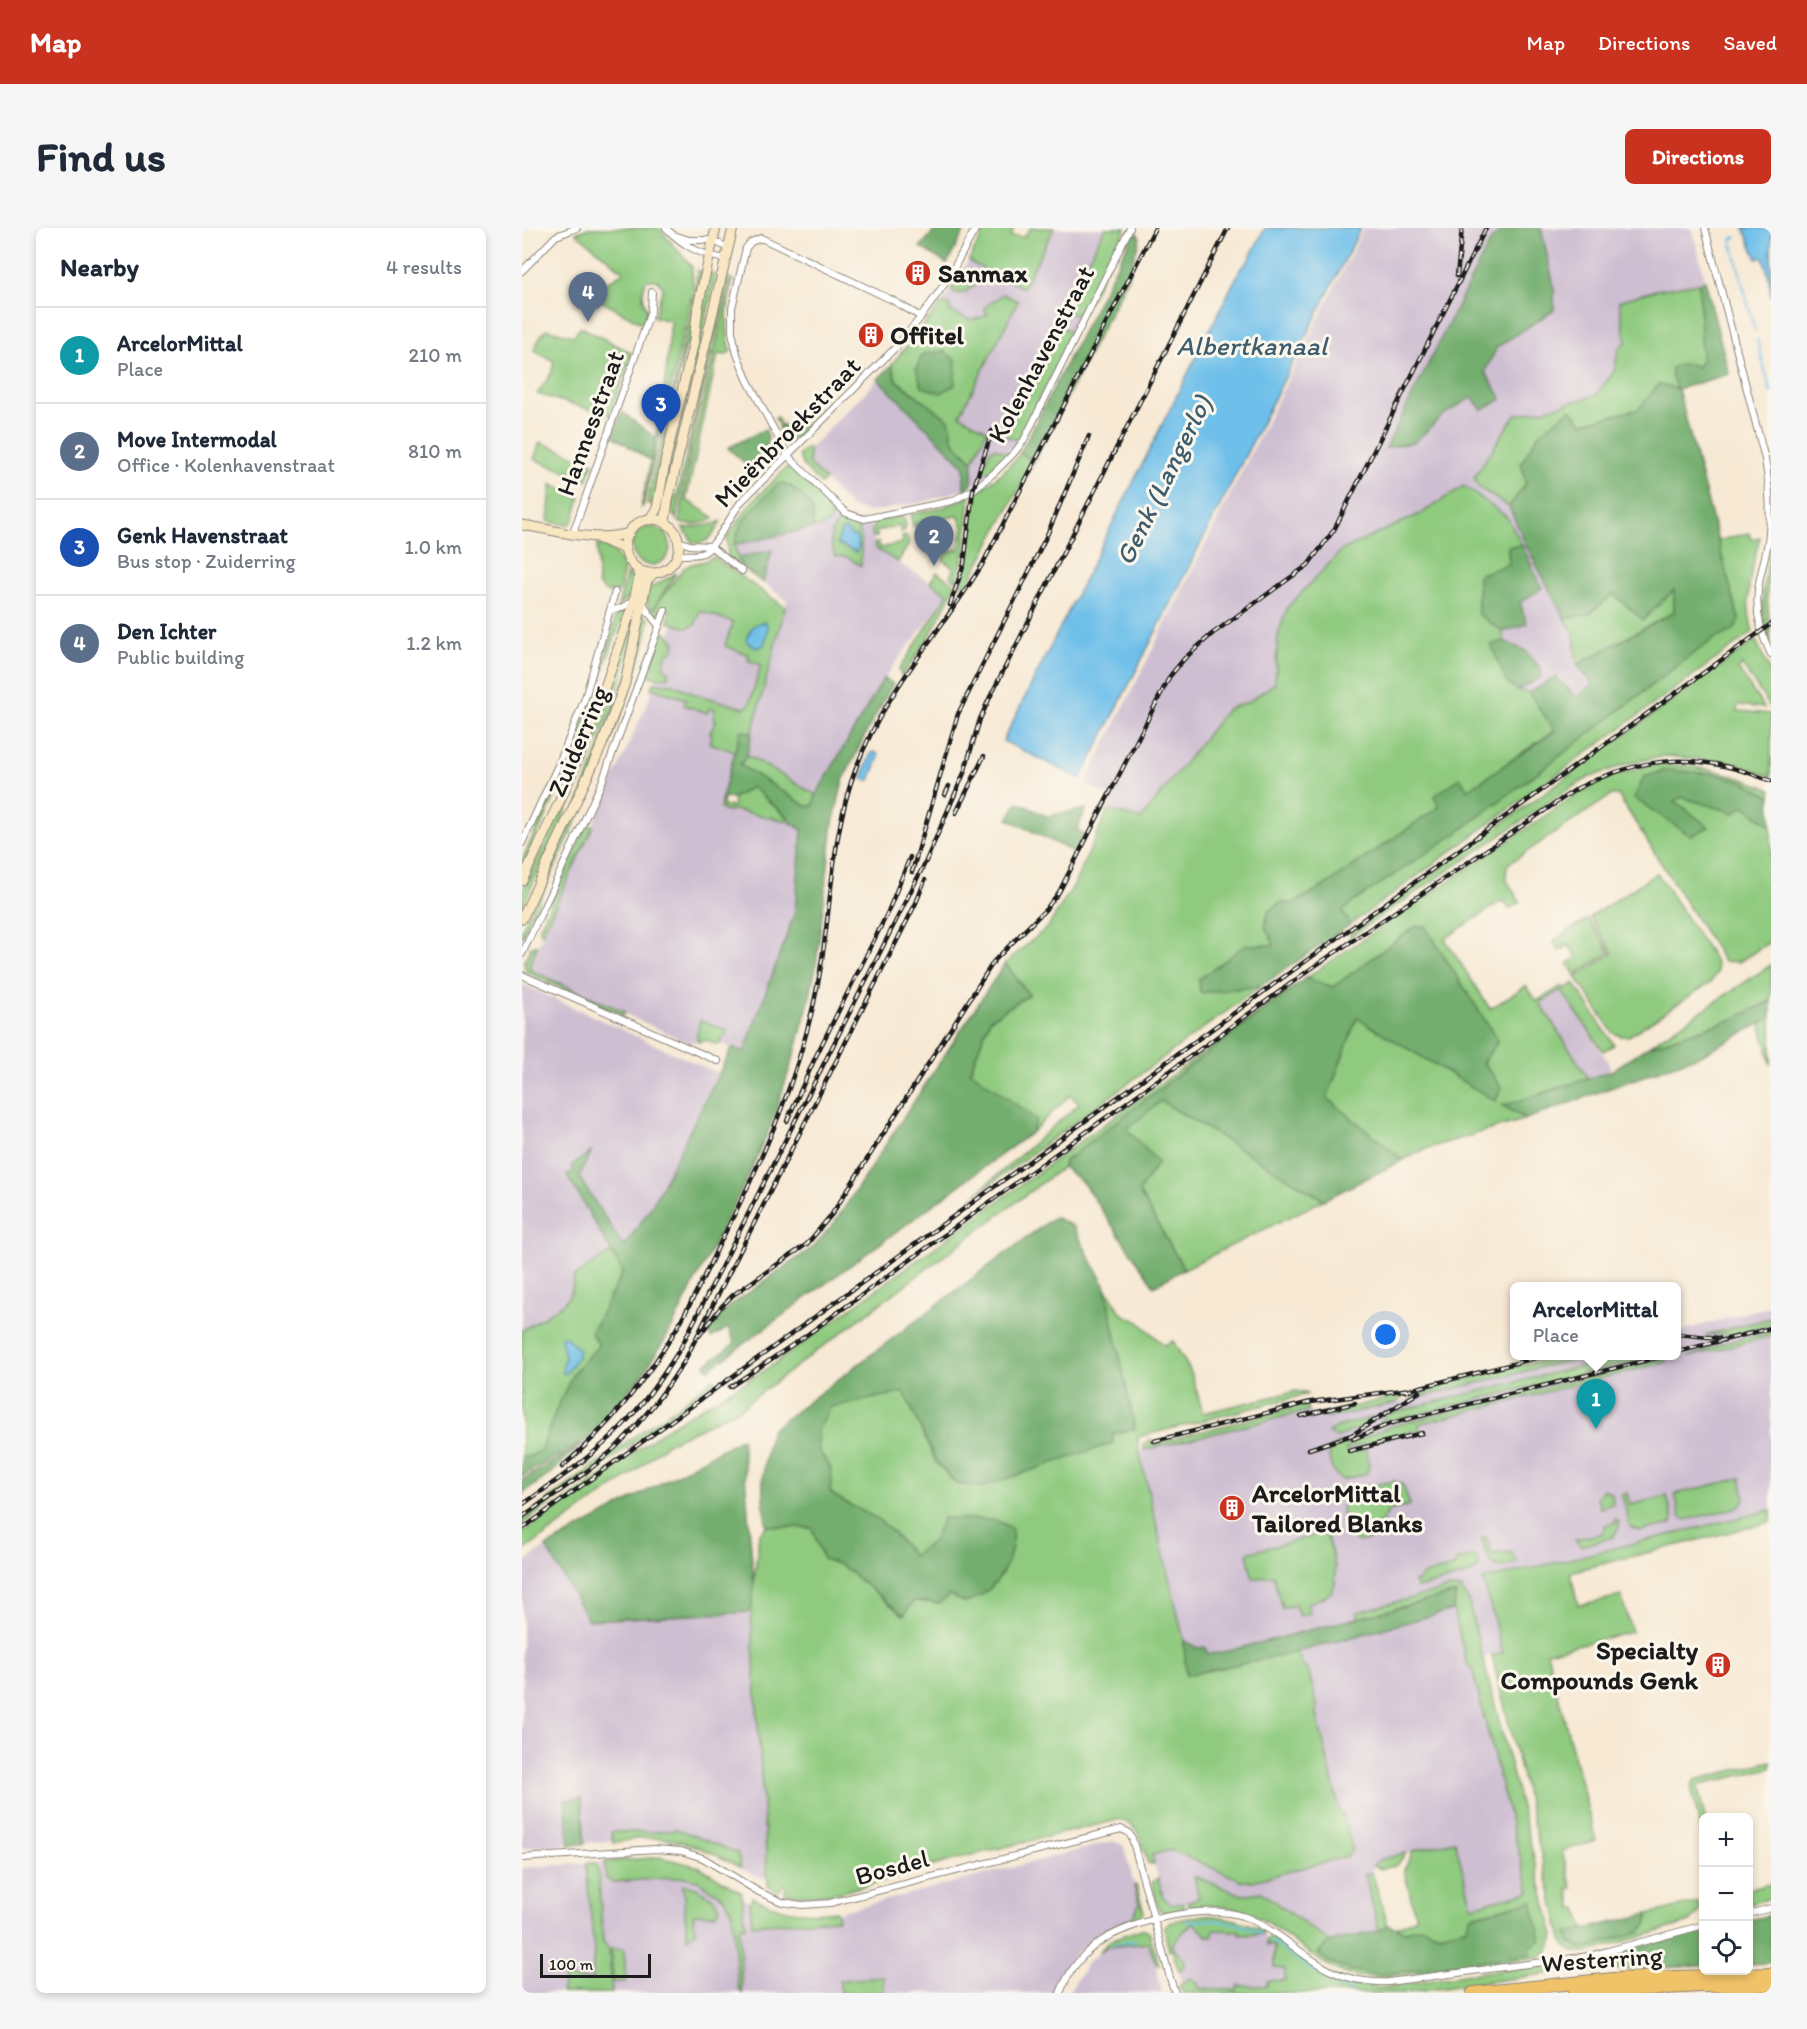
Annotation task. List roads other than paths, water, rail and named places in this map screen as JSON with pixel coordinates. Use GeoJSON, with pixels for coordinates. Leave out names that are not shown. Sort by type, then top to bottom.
{"type":"FeatureCollection","features":[{"type":"Feature","properties":{"kind":"highway","name":"Westerring"},"geometry":{"type":"LineString","coordinates":[[1473,1993],[1614,1979],[1771,1974]]}},
{"type":"Feature","properties":{"kind":"highway","name":"Westerring"},"geometry":{"type":"LineString","coordinates":[[1574,1993],[1701,1986],[1771,1985]]}},
{"type":"Feature","properties":{"kind":"main road"},"geometry":{"type":"LineString","coordinates":[[649,520],[655,513],[660,497],[666,458],[694,341],[698,306],[716,228]]}},
{"type":"Feature","properties":{"kind":"main road"},"geometry":{"type":"LineString","coordinates":[[665,523],[668,500],[733,228]]}},
{"type":"Feature","properties":{"kind":"main road"},"geometry":{"type":"LineString","coordinates":[[593,537],[628,533],[637,524],[649,520],[665,523],[675,533],[678,541],[676,556],[667,568],[654,573],[638,568],[630,561],[625,549],[628,533]]}},
{"type":"Feature","properties":{"kind":"main road"},"geometry":{"type":"LineString","coordinates":[[522,525],[593,537],[625,549]]}},
{"type":"Feature","properties":{"kind":"main road","name":"Zuiderring"},"geometry":{"type":"LineString","coordinates":[[522,919],[602,745],[625,683],[635,646],[638,568]]}},
{"type":"Feature","properties":{"kind":"main road","name":"Zuiderring"},"geometry":{"type":"LineString","coordinates":[[522,881],[563,794],[647,580],[654,573]]}},
{"type":"Feature","properties":{"kind":"street"},"geometry":{"type":"LineString","coordinates":[[522,271],[556,236],[577,228]]}},
{"type":"Feature","properties":{"kind":"street","name":"Mieënbroekstraat"},"geometry":{"type":"LineString","coordinates":[[710,546],[741,502],[896,347],[946,282],[976,228]]}},
{"type":"Feature","properties":{"kind":"street","name":"Kolenhavenstraat"},"geometry":{"type":"LineString","coordinates":[[921,317],[892,300],[761,238],[751,242],[746,248],[732,308],[732,332],[737,354],[747,379],[788,456],[831,501],[858,519],[952,501],[973,490],[1013,454],[1024,440],[1130,228]]}},
{"type":"Feature","properties":{"kind":"street"},"geometry":{"type":"LineString","coordinates":[[1705,228],[1765,459],[1771,502],[1767,546],[1759,579],[1757,602],[1759,621],[1771,654]]}},
{"type":"Feature","properties":{"kind":"street"},"geometry":{"type":"LineString","coordinates":[[668,231],[689,240],[712,240],[728,248]]}},
{"type":"Feature","properties":{"kind":"street"},"geometry":{"type":"LineString","coordinates":[[668,231],[688,247],[709,256],[726,259]]}},
{"type":"Feature","properties":{"kind":"street","name":"Hannesstraat"},"geometry":{"type":"LineString","coordinates":[[573,533],[651,310],[652,292]]}},
{"type":"Feature","properties":{"kind":"street"},"geometry":{"type":"LineString","coordinates":[[678,541],[690,546],[710,546],[742,571]]}},
{"type":"Feature","properties":{"kind":"street"},"geometry":{"type":"LineString","coordinates":[[676,556],[705,552],[710,546]]}},
{"type":"Feature","properties":{"kind":"street","name":"Zuiderring"},"geometry":{"type":"LineString","coordinates":[[522,843],[574,728],[595,667],[615,592]]}},
{"type":"Feature","properties":{"kind":"street"},"geometry":{"type":"LineString","coordinates":[[610,611],[638,601],[659,626]]}},
{"type":"Feature","properties":{"kind":"street","name":"Zuiderring"},"geometry":{"type":"LineString","coordinates":[[522,954],[602,782],[665,610]]}},
{"type":"Feature","properties":{"kind":"street"},"geometry":{"type":"LineString","coordinates":[[522,975],[718,1061]]}},
{"type":"Feature","properties":{"kind":"street","name":"Bosdel"},"geometry":{"type":"LineString","coordinates":[[522,1858],[655,1849],[681,1851],[703,1858],[759,1892],[782,1902],[802,1905],[830,1904],[1121,1829],[1128,1832],[1132,1838],[1173,1993]]}},
{"type":"Feature","properties":{"kind":"street"},"geometry":{"type":"LineString","coordinates":[[1753,1913],[1771,1908]]}},
{"type":"Feature","properties":{"kind":"street"},"geometry":{"type":"LineString","coordinates":[[1060,1993],[1071,1970],[1094,1946],[1108,1936],[1155,1920],[1200,1911],[1226,1912],[1242,1916],[1273,1932],[1334,1974],[1370,1983],[1388,1983],[1590,1956],[1699,1926]]}},
{"type":"Feature","properties":{"kind":"water","name":"Albertkanaal"},"geometry":{"type":"Polygon","coordinates":[[[1265,228],[1361,228],[1081,779],[1003,741],[1241,268],[1247,263],[1265,228]]]}},
{"type":"Feature","properties":{"kind":"water"},"geometry":{"type":"Polygon","coordinates":[[[1744,228],[1771,228],[1771,297],[1763,257],[1757,259],[1744,228]]]}},
{"type":"Feature","properties":{"kind":"water"},"geometry":{"type":"Polygon","coordinates":[[[845,529],[852,536],[856,536],[859,547],[856,552],[837,544],[841,531],[845,529]]]}},
{"type":"Feature","properties":{"kind":"water"},"geometry":{"type":"Polygon","coordinates":[[[765,622],[768,627],[764,645],[757,648],[746,640],[755,625],[765,622]]]}},
{"type":"Feature","properties":{"kind":"water"},"geometry":{"type":"Polygon","coordinates":[[[873,752],[879,757],[868,781],[862,778],[873,752]]]}},
{"type":"Feature","properties":{"kind":"water"},"geometry":{"type":"Polygon","coordinates":[[[565,1336],[579,1350],[565,1374],[562,1372],[565,1357],[561,1337],[565,1336]]]}},
{"type":"Feature","properties":{"kind":"waterway"},"geometry":{"type":"LineString","coordinates":[[1736,237],[1731,239],[1755,331]]}},
{"type":"Feature","properties":{"kind":"waterway"},"geometry":{"type":"LineString","coordinates":[[1757,340],[1771,393]]}},
{"type":"Feature","properties":{"kind":"waterway"},"geometry":{"type":"LineString","coordinates":[[1186,1921],[1224,1921],[1242,1925],[1260,1933]]}},
{"type":"Feature","properties":{"kind":"waterway"},"geometry":{"type":"LineString","coordinates":[[1114,1944],[1136,1941]]}},
{"type":"Feature","properties":{"kind":"waterway"},"geometry":{"type":"LineString","coordinates":[[1272,1942],[1312,1970],[1351,1991]]}},
{"type":"Feature","properties":{"kind":"railway"},"geometry":{"type":"LineString","coordinates":[[562,1467],[611,1419],[666,1346],[696,1292],[739,1205],[792,1081],[811,1016],[823,956],[836,847],[847,794],[856,768],[868,740],[897,688],[982,565],[1155,228]]}},
{"type":"Feature","properties":{"kind":"railway"},"geometry":{"type":"LineString","coordinates":[[522,1505],[575,1467],[612,1436],[647,1397],[680,1349],[926,861],[964,773],[980,719],[990,697],[1228,228]]}},
{"type":"Feature","properties":{"kind":"railway"},"geometry":{"type":"LineString","coordinates":[[1457,276],[1462,228]]}},
{"type":"Feature","properties":{"kind":"railway"},"geometry":{"type":"LineString","coordinates":[[699,1336],[733,1295],[807,1244],[832,1214],[994,961],[1046,909],[1059,892],[1170,676],[1184,659],[1212,634],[1308,565],[1334,530],[1486,228]]}},
{"type":"Feature","properties":{"kind":"railway"},"geometry":{"type":"LineString","coordinates":[[950,605],[964,564],[973,490],[992,431]]}},
{"type":"Feature","properties":{"kind":"railway"},"geometry":{"type":"LineString","coordinates":[[912,872],[958,714],[1047,535],[1089,436]]}},
{"type":"Feature","properties":{"kind":"railway"},"geometry":{"type":"LineString","coordinates":[[522,1529],[1771,624]]}},
{"type":"Feature","properties":{"kind":"railway"},"geometry":{"type":"LineString","coordinates":[[956,813],[984,756]]}},
{"type":"Feature","properties":{"kind":"railway"},"geometry":{"type":"LineString","coordinates":[[730,1387],[804,1337],[1312,968],[1578,788],[1627,768],[1674,761],[1721,765],[1771,781]]}},
{"type":"Feature","properties":{"kind":"railway"},"geometry":{"type":"LineString","coordinates":[[945,795],[949,786]]}},
{"type":"Feature","properties":{"kind":"railway"},"geometry":{"type":"LineString","coordinates":[[787,1121],[815,1058],[887,914],[910,857]]}},
{"type":"Feature","properties":{"kind":"railway"},"geometry":{"type":"LineString","coordinates":[[522,1517],[583,1474],[618,1445],[653,1405],[684,1362],[916,903],[925,880]]}},
{"type":"Feature","properties":{"kind":"railway"},"geometry":{"type":"LineString","coordinates":[[1681,1351],[1771,1328]]}},
{"type":"Feature","properties":{"kind":"railway"},"geometry":{"type":"LineString","coordinates":[[1681,1334],[1719,1338]]}},
{"type":"Feature","properties":{"kind":"railway"},"geometry":{"type":"LineString","coordinates":[[1405,1391],[1528,1360]]}},
{"type":"Feature","properties":{"kind":"railway"},"geometry":{"type":"LineString","coordinates":[[1353,1439],[1392,1423],[1648,1360]]}},
{"type":"Feature","properties":{"kind":"railway"},"geometry":{"type":"LineString","coordinates":[[1154,1441],[1311,1402],[1411,1389]]}},
{"type":"Feature","properties":{"kind":"railway"},"geometry":{"type":"LineString","coordinates":[[1309,1449],[1352,1435],[1419,1392]]}},
{"type":"Feature","properties":{"kind":"railway"},"geometry":{"type":"LineString","coordinates":[[1301,1416],[1355,1403]]}},
{"type":"Feature","properties":{"kind":"railway"},"geometry":{"type":"LineString","coordinates":[[1349,1451],[1422,1433]]}},
{"type":"Feature","properties":{"kind":"place","name":"Sanmax"},"geometry":{"type":"Point","coordinates":[918,273]}},
{"type":"Feature","properties":{"kind":"place","name":"Den Ichter"},"geometry":{"type":"Point","coordinates":[588,322]}},
{"type":"Feature","properties":{"kind":"place","name":"Offitel"},"geometry":{"type":"Point","coordinates":[871,335]}},
{"type":"Feature","properties":{"kind":"place","name":"Genk Havenstraat"},"geometry":{"type":"Point","coordinates":[661,434]}},
{"type":"Feature","properties":{"kind":"place","name":"Move Intermodal"},"geometry":{"type":"Point","coordinates":[934,566]}},
{"type":"Feature","properties":{"kind":"place","name":"ArcelorMittal"},"geometry":{"type":"Point","coordinates":[1596,1429]}},
{"type":"Feature","properties":{"kind":"place","name":"ArcelorMittal Tailored Blanks"},"geometry":{"type":"Point","coordinates":[1232,1508]}},
{"type":"Feature","properties":{"kind":"place","name":"Specialty Compounds Genk"},"geometry":{"type":"Point","coordinates":[1718,1665]}},
{"type":"Feature","properties":{"kind":"water label","name":"Genk (Langerlo)"},"geometry":{"type":"Point","coordinates":[1163,480]}}]}
